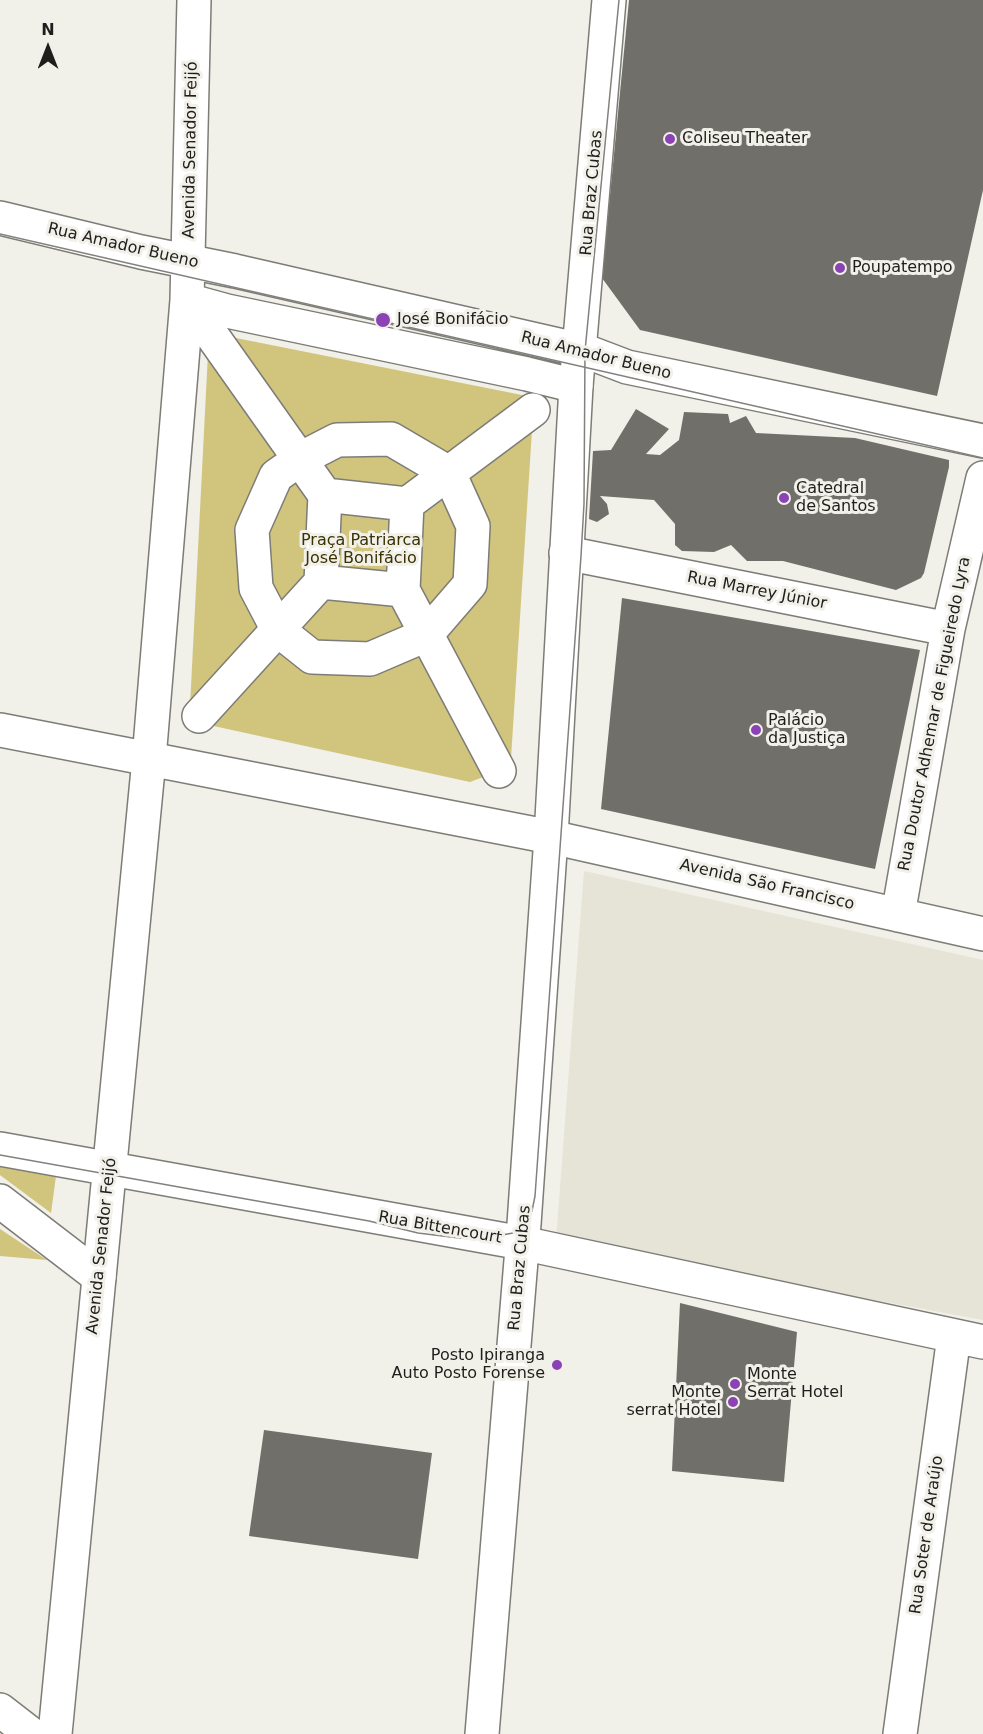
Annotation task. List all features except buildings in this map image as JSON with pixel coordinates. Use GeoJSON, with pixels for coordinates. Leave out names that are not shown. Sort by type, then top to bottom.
{"type":"FeatureCollection","features":[{"type":"Feature","properties":{"kind":"street","name":"Avenida Senador Feijó"},"geometry":{"type":"LineString","coordinates":[[188,300],[194,0]]}},
{"type":"Feature","properties":{"kind":"street","name":"Rua Braz Cubas"},"geometry":{"type":"LineString","coordinates":[[576,386],[609,0]]}},
{"type":"Feature","properties":{"kind":"street","name":"Rua Amador Bueno"},"geometry":{"type":"LineString","coordinates":[[0,218],[585,351],[627,367],[983,441]]}},
{"type":"Feature","properties":{"kind":"street"},"geometry":{"type":"LineString","coordinates":[[0,730],[551,837],[576,386],[188,300]]}},
{"type":"Feature","properties":{"kind":"street"},"geometry":{"type":"LineString","coordinates":[[188,300],[325,495],[321,582],[199,716]]}},
{"type":"Feature","properties":{"kind":"street"},"geometry":{"type":"LineString","coordinates":[[150,759],[188,300]]}},
{"type":"Feature","properties":{"kind":"street"},"geometry":{"type":"LineString","coordinates":[[325,495],[407,504],[533,410]]}},
{"type":"Feature","properties":{"kind":"street"},"geometry":{"type":"LineString","coordinates":[[391,439],[449,473],[473,526],[470,584],[426,635],[370,659],[312,657],[278,630],[256,588],[252,530],[276,476],[300,459],[337,440],[391,439]]}},
{"type":"Feature","properties":{"kind":"street","name":"Rua Doutor Adhemar de Figueiredo Lyra"},"geometry":{"type":"LineString","coordinates":[[898,915],[948,629],[983,478]]}},
{"type":"Feature","properties":{"kind":"street"},"geometry":{"type":"LineString","coordinates":[[407,504],[403,590],[499,771]]}},
{"type":"Feature","properties":{"kind":"street","name":"Rua Marrey Júnior"},"geometry":{"type":"LineString","coordinates":[[567,554],[948,629]]}},
{"type":"Feature","properties":{"kind":"street"},"geometry":{"type":"LineString","coordinates":[[321,582],[403,590]]}},
{"type":"Feature","properties":{"kind":"street","name":"Avenida Senador Feijó"},"geometry":{"type":"LineString","coordinates":[[55,1734],[150,759]]}},
{"type":"Feature","properties":{"kind":"street","name":"Rua Braz Cubas"},"geometry":{"type":"LineString","coordinates":[[482,1734],[522,1243],[551,837]]}},
{"type":"Feature","properties":{"kind":"street","name":"Avenida São Francisco"},"geometry":{"type":"LineString","coordinates":[[551,837],[983,934]]}},
{"type":"Feature","properties":{"kind":"street","name":"Rua Bittencourt"},"geometry":{"type":"LineString","coordinates":[[0,1149],[522,1243],[968,1339]]}},
{"type":"Feature","properties":{"kind":"street"},"geometry":{"type":"LineString","coordinates":[[0,1201],[99,1277]]}},
{"type":"Feature","properties":{"kind":"street","name":"Rua Soter de Araújo"},"geometry":{"type":"LineString","coordinates":[[900,1734],[968,1339]]}},
{"type":"Feature","properties":{"kind":"street"},"geometry":{"type":"LineString","coordinates":[[0,1710],[31,1734]]}},
{"type":"Feature","properties":{"kind":"shaded area"},"geometry":{"type":"Polygon","coordinates":[[[584,871],[983,960],[983,1320],[556,1241],[584,871]]]}},
{"type":"Feature","properties":{"kind":"green space","name":"Praça Patriarca José Bonifácio"},"geometry":{"type":"Polygon","coordinates":[[[217,338],[236,338],[534,399],[511,758],[507,768],[470,782],[209,725],[190,706],[208,353],[217,338]]]}},
{"type":"Feature","properties":{"kind":"green space"},"geometry":{"type":"Polygon","coordinates":[[[0,1165],[56,1176],[51,1213],[0,1175],[0,1165]]]}},
{"type":"Feature","properties":{"kind":"green space"},"geometry":{"type":"Polygon","coordinates":[[[0,1229],[47,1260],[0,1256],[0,1229]]]}},
{"type":"Feature","properties":{"kind":"tram line"},"geometry":{"type":"LineString","coordinates":[[0,1155],[369,1221],[418,1233],[459,1238],[491,1237],[513,1233],[524,1224],[532,1211],[535,1196],[581,556],[584,504],[585,351],[619,0]]}},
{"type":"Feature","properties":{"kind":"tram line"},"geometry":{"type":"LineString","coordinates":[[0,234],[983,458]]}},
{"type":"Feature","properties":{"kind":"place","name":"Coliseu Theater"},"geometry":{"type":"Point","coordinates":[670,139]}},
{"type":"Feature","properties":{"kind":"place","name":"Poupatempo"},"geometry":{"type":"Point","coordinates":[840,268]}},
{"type":"Feature","properties":{"kind":"place","name":"José Bonifácio"},"geometry":{"type":"Point","coordinates":[383,320]}},
{"type":"Feature","properties":{"kind":"place","name":"Catedral de Santos"},"geometry":{"type":"Point","coordinates":[784,498]}},
{"type":"Feature","properties":{"kind":"place","name":"Palácio da Justiça"},"geometry":{"type":"Point","coordinates":[756,730]}},
{"type":"Feature","properties":{"kind":"place","name":"Posto Ipiranga Auto Posto Forense"},"geometry":{"type":"Point","coordinates":[557,1365]}},
{"type":"Feature","properties":{"kind":"place","name":"Monte Serrat Hotel"},"geometry":{"type":"Point","coordinates":[735,1384]}},
{"type":"Feature","properties":{"kind":"place","name":"Monte serrat Hotel"},"geometry":{"type":"Point","coordinates":[733,1402]}}]}
